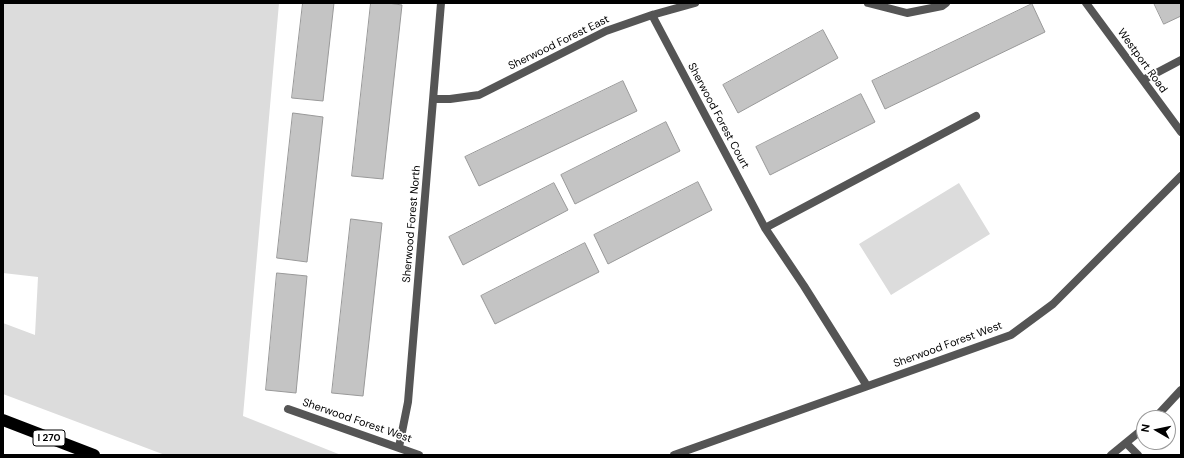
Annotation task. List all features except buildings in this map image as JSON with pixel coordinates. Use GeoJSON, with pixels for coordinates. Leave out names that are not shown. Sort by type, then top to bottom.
{"type":"FeatureCollection","features":[{"type":"Feature","properties":{"kind":"highway","name":"I 270"},"geometry":{"type":"LineString","coordinates":[[3,420],[94,455]]}},
{"type":"Feature","properties":{"kind":"street","name":"Sherwood Forest North"},"geometry":{"type":"LineString","coordinates":[[399,447],[408,402],[442,3]]}},
{"type":"Feature","properties":{"kind":"street","name":"Sherwood Forest East"},"geometry":{"type":"LineString","coordinates":[[434,99],[450,99],[479,94],[606,31],[652,15],[695,3]]}},
{"type":"Feature","properties":{"kind":"street"},"geometry":{"type":"LineString","coordinates":[[868,3],[908,13],[942,6],[946,3]]}},
{"type":"Feature","properties":{"kind":"street","name":"Westport Road"},"geometry":{"type":"LineString","coordinates":[[1086,3],[1181,132]]}},
{"type":"Feature","properties":{"kind":"street","name":"Sherwood Forest Court"},"geometry":{"type":"LineString","coordinates":[[652,15],[765,228],[804,286],[867,386]]}},
{"type":"Feature","properties":{"kind":"street"},"geometry":{"type":"LineString","coordinates":[[1143,80],[1181,60]]}},
{"type":"Feature","properties":{"kind":"street"},"geometry":{"type":"LineString","coordinates":[[765,228],[976,116]]}},
{"type":"Feature","properties":{"kind":"street","name":"Sherwood Forest West"},"geometry":{"type":"LineString","coordinates":[[674,455],[1011,335],[1053,304],[1181,176]]}},
{"type":"Feature","properties":{"kind":"street"},"geometry":{"type":"LineString","coordinates":[[1162,410],[1181,390]]}},
{"type":"Feature","properties":{"kind":"street","name":"Sherwood Forest West"},"geometry":{"type":"LineString","coordinates":[[288,409],[419,455]]}},
{"type":"Feature","properties":{"kind":"street"},"geometry":{"type":"LineString","coordinates":[[1111,455],[1136,434]]}},
{"type":"Feature","properties":{"kind":"street"},"geometry":{"type":"LineString","coordinates":[[1126,442],[1138,455]]}},
{"type":"Feature","properties":{"kind":"shaded area"},"geometry":{"type":"Polygon","coordinates":[[[3,3],[279,3],[243,416],[341,455],[165,455],[3,394],[3,323],[35,335],[38,277],[3,273],[3,3]]]}},
{"type":"Feature","properties":{"kind":"shaded area"},"geometry":{"type":"Polygon","coordinates":[[[959,183],[990,234],[891,295],[859,244],[959,183]]]}}]}
